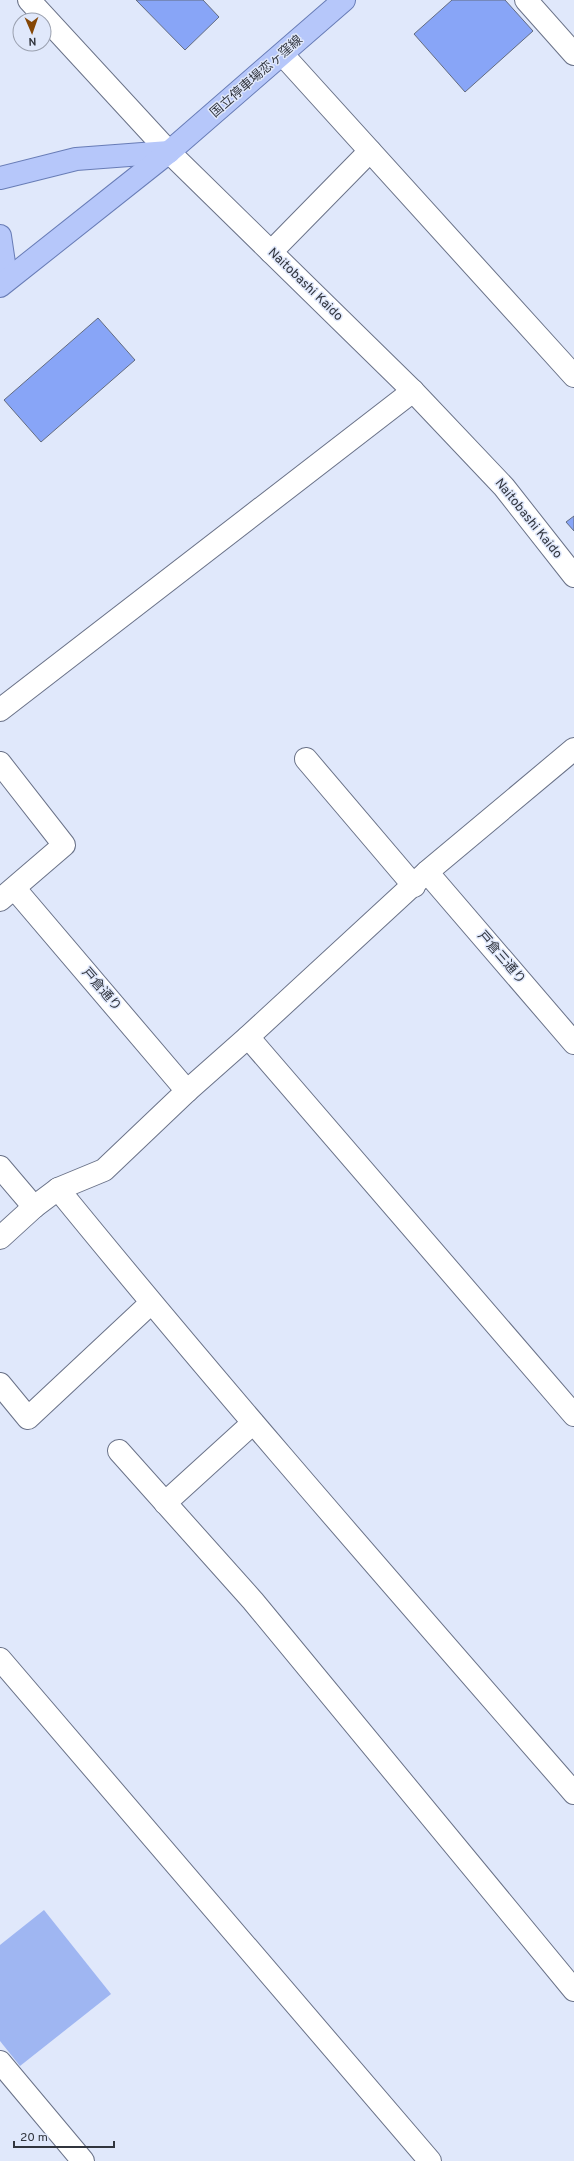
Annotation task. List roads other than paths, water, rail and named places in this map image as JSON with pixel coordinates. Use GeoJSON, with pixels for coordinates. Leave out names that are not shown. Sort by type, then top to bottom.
{"type":"FeatureCollection","features":[{"type":"Feature","properties":{"kind":"main road","name":"国立停車場恋ヶ窪線"},"geometry":{"type":"LineString","coordinates":[[0,286],[169,152],[283,55],[342,1]]}},
{"type":"Feature","properties":{"kind":"main road"},"geometry":{"type":"LineString","coordinates":[[0,178],[76,159],[169,152]]}},
{"type":"Feature","properties":{"kind":"main road"},"geometry":{"type":"LineString","coordinates":[[0,236],[4,262],[0,276]]}},
{"type":"Feature","properties":{"kind":"street","name":"Naitobashi Kaido"},"geometry":{"type":"LineString","coordinates":[[28,0],[169,152],[413,391],[504,487],[574,576]]}},
{"type":"Feature","properties":{"kind":"street"},"geometry":{"type":"LineString","coordinates":[[526,0],[574,54]]}},
{"type":"Feature","properties":{"kind":"street"},"geometry":{"type":"LineString","coordinates":[[283,55],[574,376]]}},
{"type":"Feature","properties":{"kind":"street"},"geometry":{"type":"LineString","coordinates":[[271,252],[370,151]]}},
{"type":"Feature","properties":{"kind":"street"},"geometry":{"type":"LineString","coordinates":[[0,710],[413,391]]}},
{"type":"Feature","properties":{"kind":"street"},"geometry":{"type":"LineString","coordinates":[[0,1238],[34,1207],[58,1188],[104,1170],[187,1090],[248,1037],[420,879],[574,749]]}},
{"type":"Feature","properties":{"kind":"street","name":"戸倉三通り"},"geometry":{"type":"LineString","coordinates":[[306,759],[574,1043]]}},
{"type":"Feature","properties":{"kind":"street"},"geometry":{"type":"LineString","coordinates":[[0,763],[64,845],[7,895]]}},
{"type":"Feature","properties":{"kind":"street","name":"戸倉通り"},"geometry":{"type":"LineString","coordinates":[[7,895],[187,1090]]}},
{"type":"Feature","properties":{"kind":"street"},"geometry":{"type":"LineString","coordinates":[[248,1037],[574,1415]]}},
{"type":"Feature","properties":{"kind":"street"},"geometry":{"type":"LineString","coordinates":[[0,1167],[34,1207]]}},
{"type":"Feature","properties":{"kind":"street"},"geometry":{"type":"LineString","coordinates":[[58,1188],[151,1303],[253,1423],[574,1793]]}},
{"type":"Feature","properties":{"kind":"street"},"geometry":{"type":"LineString","coordinates":[[0,1384],[28,1418],[151,1303]]}},
{"type":"Feature","properties":{"kind":"street"},"geometry":{"type":"LineString","coordinates":[[165,1503],[253,1423]]}},
{"type":"Feature","properties":{"kind":"street"},"geometry":{"type":"LineString","coordinates":[[119,1451],[253,1601],[574,1990]]}},
{"type":"Feature","properties":{"kind":"street"},"geometry":{"type":"LineString","coordinates":[[0,1659],[430,2161]]}},
{"type":"Feature","properties":{"kind":"street"},"geometry":{"type":"LineString","coordinates":[[0,2062],[83,2161]]}}]}
